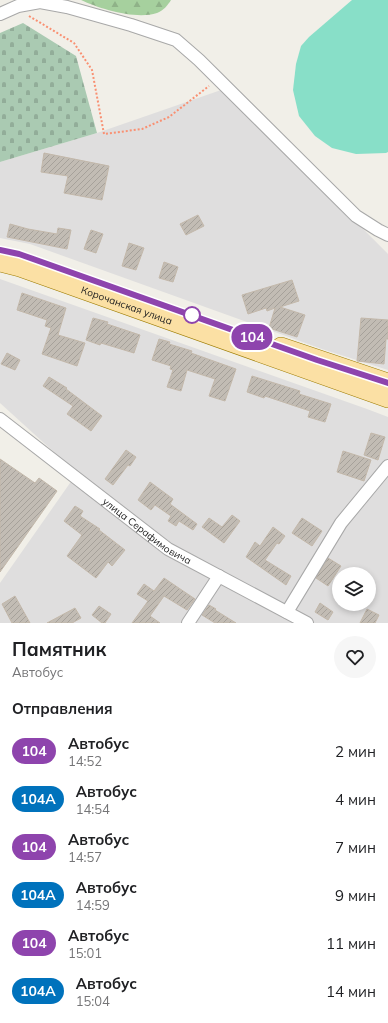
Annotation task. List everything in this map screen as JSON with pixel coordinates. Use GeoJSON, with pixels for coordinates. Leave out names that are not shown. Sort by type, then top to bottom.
{"type":"FeatureCollection","features":[{"type":"Feature","properties":{"kind":"main road","name":"Корочанская улица"},"geometry":{"type":"LineString","coordinates":[[0,250],[19,254],[317,360],[388,383]]}},
{"type":"Feature","properties":{"kind":"main road","name":"Корочанская улица"},"geometry":{"type":"LineString","coordinates":[[0,262],[20,267],[388,398]]}},
{"type":"Feature","properties":{"kind":"street"},"geometry":{"type":"LineString","coordinates":[[0,14],[18,6],[40,2],[66,7],[131,25],[176,40],[199,60],[217,80],[356,216],[388,235]]}},
{"type":"Feature","properties":{"kind":"street","name":"улица Серафимовича"},"geometry":{"type":"LineString","coordinates":[[0,419],[168,549],[307,623]]}},
{"type":"Feature","properties":{"kind":"street"},"geometry":{"type":"LineString","coordinates":[[287,612],[341,523],[388,466]]}},
{"type":"Feature","properties":{"kind":"street"},"geometry":{"type":"LineString","coordinates":[[188,623],[219,576]]}},
{"type":"Feature","properties":{"kind":"path"},"geometry":{"type":"LineString","coordinates":[[18,6],[26,14],[74,43],[92,70],[104,134],[142,129],[170,117],[217,80]]}},
{"type":"Feature","properties":{"kind":"shaded area"},"geometry":{"type":"Polygon","coordinates":[[[224,89],[388,254],[388,370],[322,349],[30,244],[0,238],[0,162],[97,133],[224,89]]]}},
{"type":"Feature","properties":{"kind":"shaded area"},"geometry":{"type":"Polygon","coordinates":[[[0,279],[388,417],[388,623],[0,623],[0,583],[77,473],[0,403],[0,279]]]}},
{"type":"Feature","properties":{"kind":"green space"},"geometry":{"type":"Polygon","coordinates":[[[81,0],[171,0],[165,8],[157,13],[139,15],[108,10],[81,0]]]}},
{"type":"Feature","properties":{"kind":"green space"},"geometry":{"type":"Polygon","coordinates":[[[352,0],[388,0],[388,152],[386,153],[356,154],[332,148],[315,136],[299,116],[293,90],[296,64],[301,46],[309,37],[352,0]]]}},
{"type":"Feature","properties":{"kind":"green space"},"geometry":{"type":"Polygon","coordinates":[[[23,23],[76,56],[97,133],[0,162],[0,33],[23,23]]]}},
{"type":"Feature","properties":{"kind":"building"},"geometry":{"type":"Polygon","coordinates":[[[44,153],[109,166],[102,200],[64,193],[68,176],[41,172],[44,153]]]}},
{"type":"Feature","properties":{"kind":"building"},"geometry":{"type":"Polygon","coordinates":[[[198,215],[204,226],[186,235],[180,224],[198,215]]]}},
{"type":"Feature","properties":{"kind":"building"},"geometry":{"type":"Polygon","coordinates":[[[10,224],[57,234],[58,228],[71,230],[67,249],[7,237],[10,224]]]}},
{"type":"Feature","properties":{"kind":"building"},"geometry":{"type":"Polygon","coordinates":[[[91,230],[103,234],[96,253],[84,249],[91,230]]]}},
{"type":"Feature","properties":{"kind":"building"},"geometry":{"type":"Polygon","coordinates":[[[129,243],[144,248],[136,270],[122,266],[129,243]]]}},
{"type":"Feature","properties":{"kind":"building"},"geometry":{"type":"Polygon","coordinates":[[[164,262],[178,267],[173,282],[159,278],[164,262]]]}},
{"type":"Feature","properties":{"kind":"building"},"geometry":{"type":"Polygon","coordinates":[[[292,280],[299,301],[280,307],[305,315],[297,337],[269,328],[275,308],[267,311],[266,308],[248,314],[242,295],[292,280]]]}},
{"type":"Feature","properties":{"kind":"building"},"geometry":{"type":"Polygon","coordinates":[[[22,293],[66,308],[58,335],[85,343],[77,366],[42,354],[51,328],[45,326],[47,320],[17,310],[22,293]]]}},
{"type":"Feature","properties":{"kind":"building"},"geometry":{"type":"Polygon","coordinates":[[[93,318],[108,322],[107,324],[140,335],[134,353],[86,340],[93,318]]]}},
{"type":"Feature","properties":{"kind":"building"},"geometry":{"type":"Polygon","coordinates":[[[361,318],[388,320],[388,339],[386,339],[384,364],[357,361],[361,318]]]}},
{"type":"Feature","properties":{"kind":"building"},"geometry":{"type":"Polygon","coordinates":[[[159,339],[170,342],[169,344],[192,351],[191,353],[236,369],[225,401],[209,396],[215,379],[187,370],[181,391],[167,387],[173,370],[170,369],[171,366],[152,360],[159,339]]]}},
{"type":"Feature","properties":{"kind":"building"},"geometry":{"type":"Polygon","coordinates":[[[7,353],[20,360],[15,370],[1,364],[7,353]]]}},
{"type":"Feature","properties":{"kind":"building"},"geometry":{"type":"Polygon","coordinates":[[[252,376],[300,391],[299,394],[331,404],[325,422],[308,417],[310,411],[265,396],[264,398],[247,392],[252,376]]]}},
{"type":"Feature","properties":{"kind":"building"},"geometry":{"type":"Polygon","coordinates":[[[49,377],[67,388],[66,389],[102,416],[91,431],[67,414],[73,406],[43,386],[49,377]]]}},
{"type":"Feature","properties":{"kind":"building"},"geometry":{"type":"Polygon","coordinates":[[[371,433],[385,437],[378,460],[364,455],[371,433]]]}},
{"type":"Feature","properties":{"kind":"building"},"geometry":{"type":"Polygon","coordinates":[[[126,450],[136,457],[113,485],[105,479],[126,450]]]}},
{"type":"Feature","properties":{"kind":"building"},"geometry":{"type":"Polygon","coordinates":[[[343,451],[371,460],[364,481],[337,472],[343,451]]]}},
{"type":"Feature","properties":{"kind":"building"},"geometry":{"type":"Polygon","coordinates":[[[0,459],[35,483],[39,478],[57,491],[0,572],[0,459]]]}},
{"type":"Feature","properties":{"kind":"building"},"geometry":{"type":"Polygon","coordinates":[[[150,482],[173,499],[170,504],[197,524],[193,530],[179,521],[176,526],[168,521],[171,516],[155,505],[151,510],[138,500],[150,482]]]}},
{"type":"Feature","properties":{"kind":"building"},"geometry":{"type":"Polygon","coordinates":[[[75,506],[83,511],[80,516],[100,529],[99,530],[125,550],[112,566],[108,562],[96,578],[67,556],[82,535],[64,521],[75,506]]]}},
{"type":"Feature","properties":{"kind":"building"},"geometry":{"type":"Polygon","coordinates":[[[232,515],[240,521],[224,543],[202,527],[209,518],[222,527],[232,515]]]}},
{"type":"Feature","properties":{"kind":"building"},"geometry":{"type":"Polygon","coordinates":[[[302,518],[322,531],[312,546],[292,533],[302,518]]]}},
{"type":"Feature","properties":{"kind":"building"},"geometry":{"type":"Polygon","coordinates":[[[273,527],[285,536],[279,544],[277,543],[265,560],[291,576],[286,585],[246,557],[255,542],[260,546],[273,527]]]}},
{"type":"Feature","properties":{"kind":"building"},"geometry":{"type":"Polygon","coordinates":[[[328,558],[341,566],[332,567],[332,580],[328,586],[316,578],[328,558]]]}},
{"type":"Feature","properties":{"kind":"building"},"geometry":{"type":"Polygon","coordinates":[[[164,578],[195,599],[187,610],[164,596],[150,616],[160,623],[132,623],[148,601],[137,594],[144,584],[154,591],[164,578]]]}},
{"type":"Feature","properties":{"kind":"building"},"geometry":{"type":"Polygon","coordinates":[[[15,596],[30,623],[12,623],[2,604],[15,596]]]}},
{"type":"Feature","properties":{"kind":"building"},"geometry":{"type":"Polygon","coordinates":[[[320,603],[333,612],[328,620],[315,612],[320,603]]]}},
{"type":"Feature","properties":{"kind":"building"},"geometry":{"type":"Polygon","coordinates":[[[209,605],[236,623],[215,623],[202,615],[209,605]]]}},
{"type":"Feature","properties":{"kind":"building"},"geometry":{"type":"Polygon","coordinates":[[[99,606],[111,614],[105,623],[102,623],[92,615],[99,606]]]}},
{"type":"Feature","properties":{"kind":"building"},"geometry":{"type":"Polygon","coordinates":[[[75,608],[81,618],[72,623],[47,623],[75,608]]]}},
{"type":"Feature","properties":{"kind":"building"},"geometry":{"type":"Polygon","coordinates":[[[366,611],[371,611],[379,615],[375,623],[360,623],[366,611]]]}},
{"type":"Feature","properties":{"kind":"bus line","name":"104"},"geometry":{"type":"LineString","coordinates":[[0,250],[19,254],[317,360],[388,383]]}}]}
